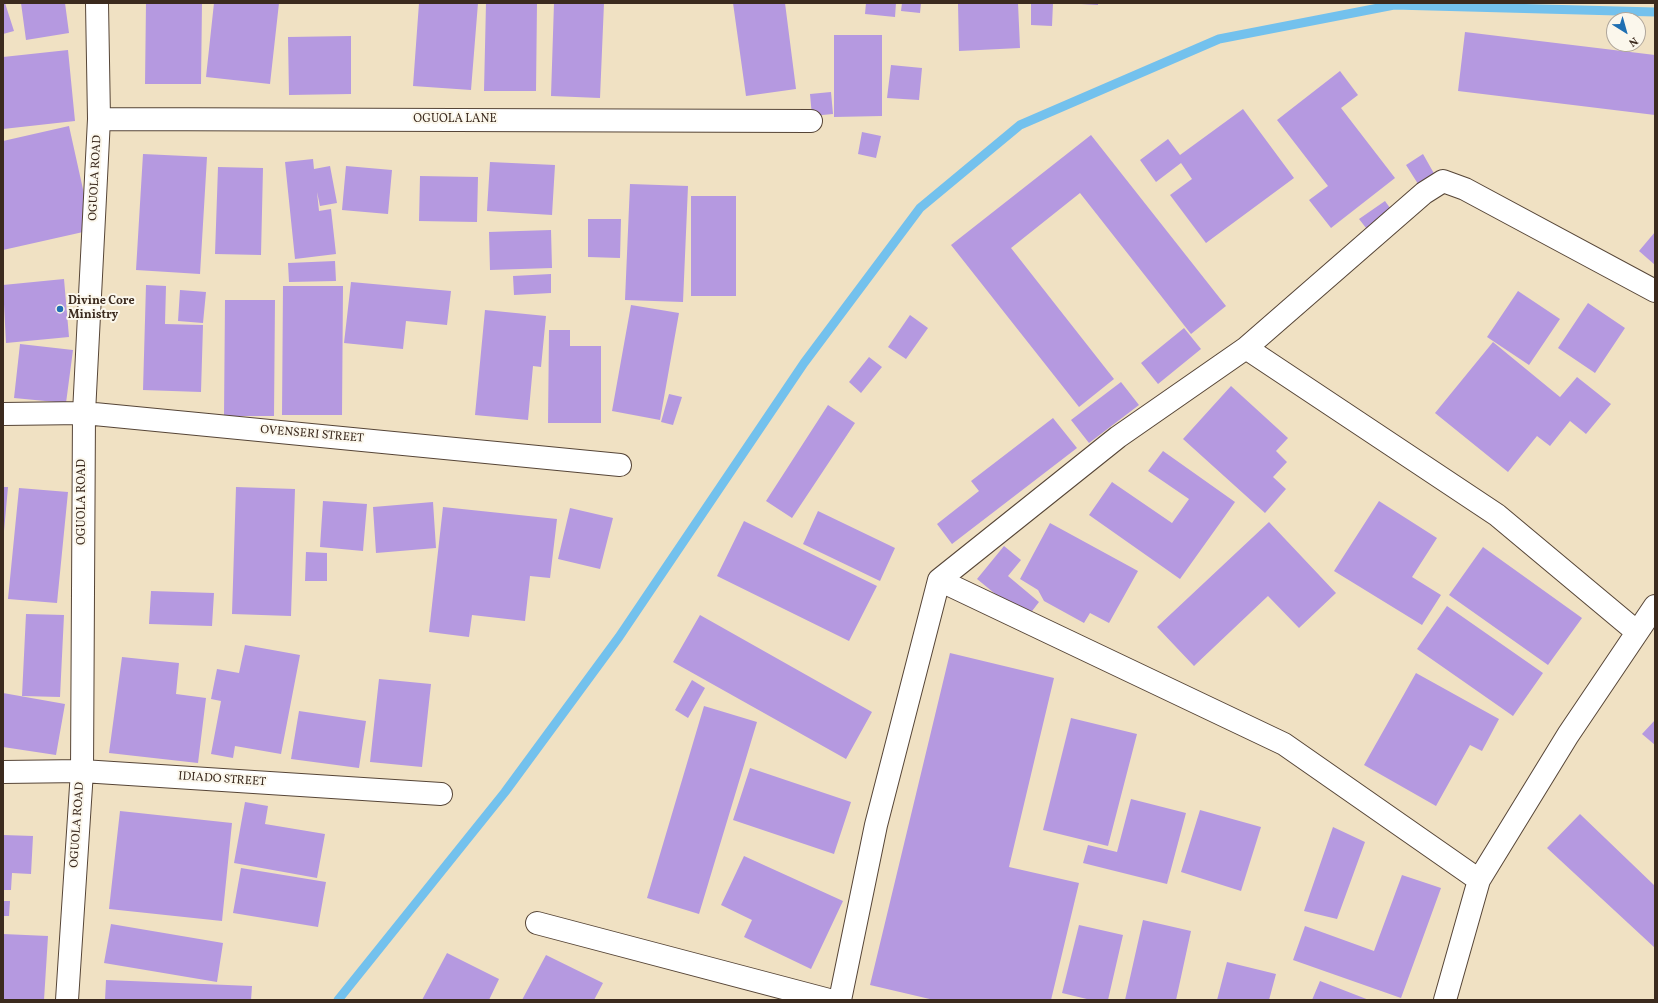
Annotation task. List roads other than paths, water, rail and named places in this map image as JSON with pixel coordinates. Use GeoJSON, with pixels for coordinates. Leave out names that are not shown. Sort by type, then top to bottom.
{"type":"FeatureCollection","features":[{"type":"Feature","properties":{"kind":"street","name":"OGUOLA ROAD"},"geometry":{"type":"LineString","coordinates":[[67,1000],[82,771],[84,413],[99,119],[97,3]]}},
{"type":"Feature","properties":{"kind":"street","name":"OGUOLA LANE"},"geometry":{"type":"LineString","coordinates":[[99,119],[811,121]]}},
{"type":"Feature","properties":{"kind":"street"},"geometry":{"type":"LineString","coordinates":[[840,1000],[876,826],[939,580],[1118,437],[1246,348],[1424,193],[1443,181],[1465,189],[1655,291]]}},
{"type":"Feature","properties":{"kind":"street"},"geometry":{"type":"LineString","coordinates":[[1246,348],[1497,516],[1637,632]]}},
{"type":"Feature","properties":{"kind":"street","name":"OVENSERI STREET"},"geometry":{"type":"LineString","coordinates":[[3,414],[84,413],[620,464]]}},
{"type":"Feature","properties":{"kind":"street"},"geometry":{"type":"LineString","coordinates":[[939,580],[1284,744],[1479,880]]}},
{"type":"Feature","properties":{"kind":"street"},"geometry":{"type":"LineString","coordinates":[[1445,1000],[1479,880],[1568,735],[1655,606]]}},
{"type":"Feature","properties":{"kind":"street","name":"IDIADO STREET"},"geometry":{"type":"LineString","coordinates":[[3,772],[82,771],[442,794]]}},
{"type":"Feature","properties":{"kind":"street"},"geometry":{"type":"LineString","coordinates":[[537,923],[829,1000]]}},
{"type":"Feature","properties":{"kind":"waterway"},"geometry":{"type":"LineString","coordinates":[[338,1000],[505,792],[619,637],[804,363],[920,208],[1020,125],[1219,39],[1394,5],[1655,12]]}},
{"type":"Feature","properties":{"kind":"place","name":"Divine Core Ministry"},"geometry":{"type":"Point","coordinates":[60,309]}}]}
